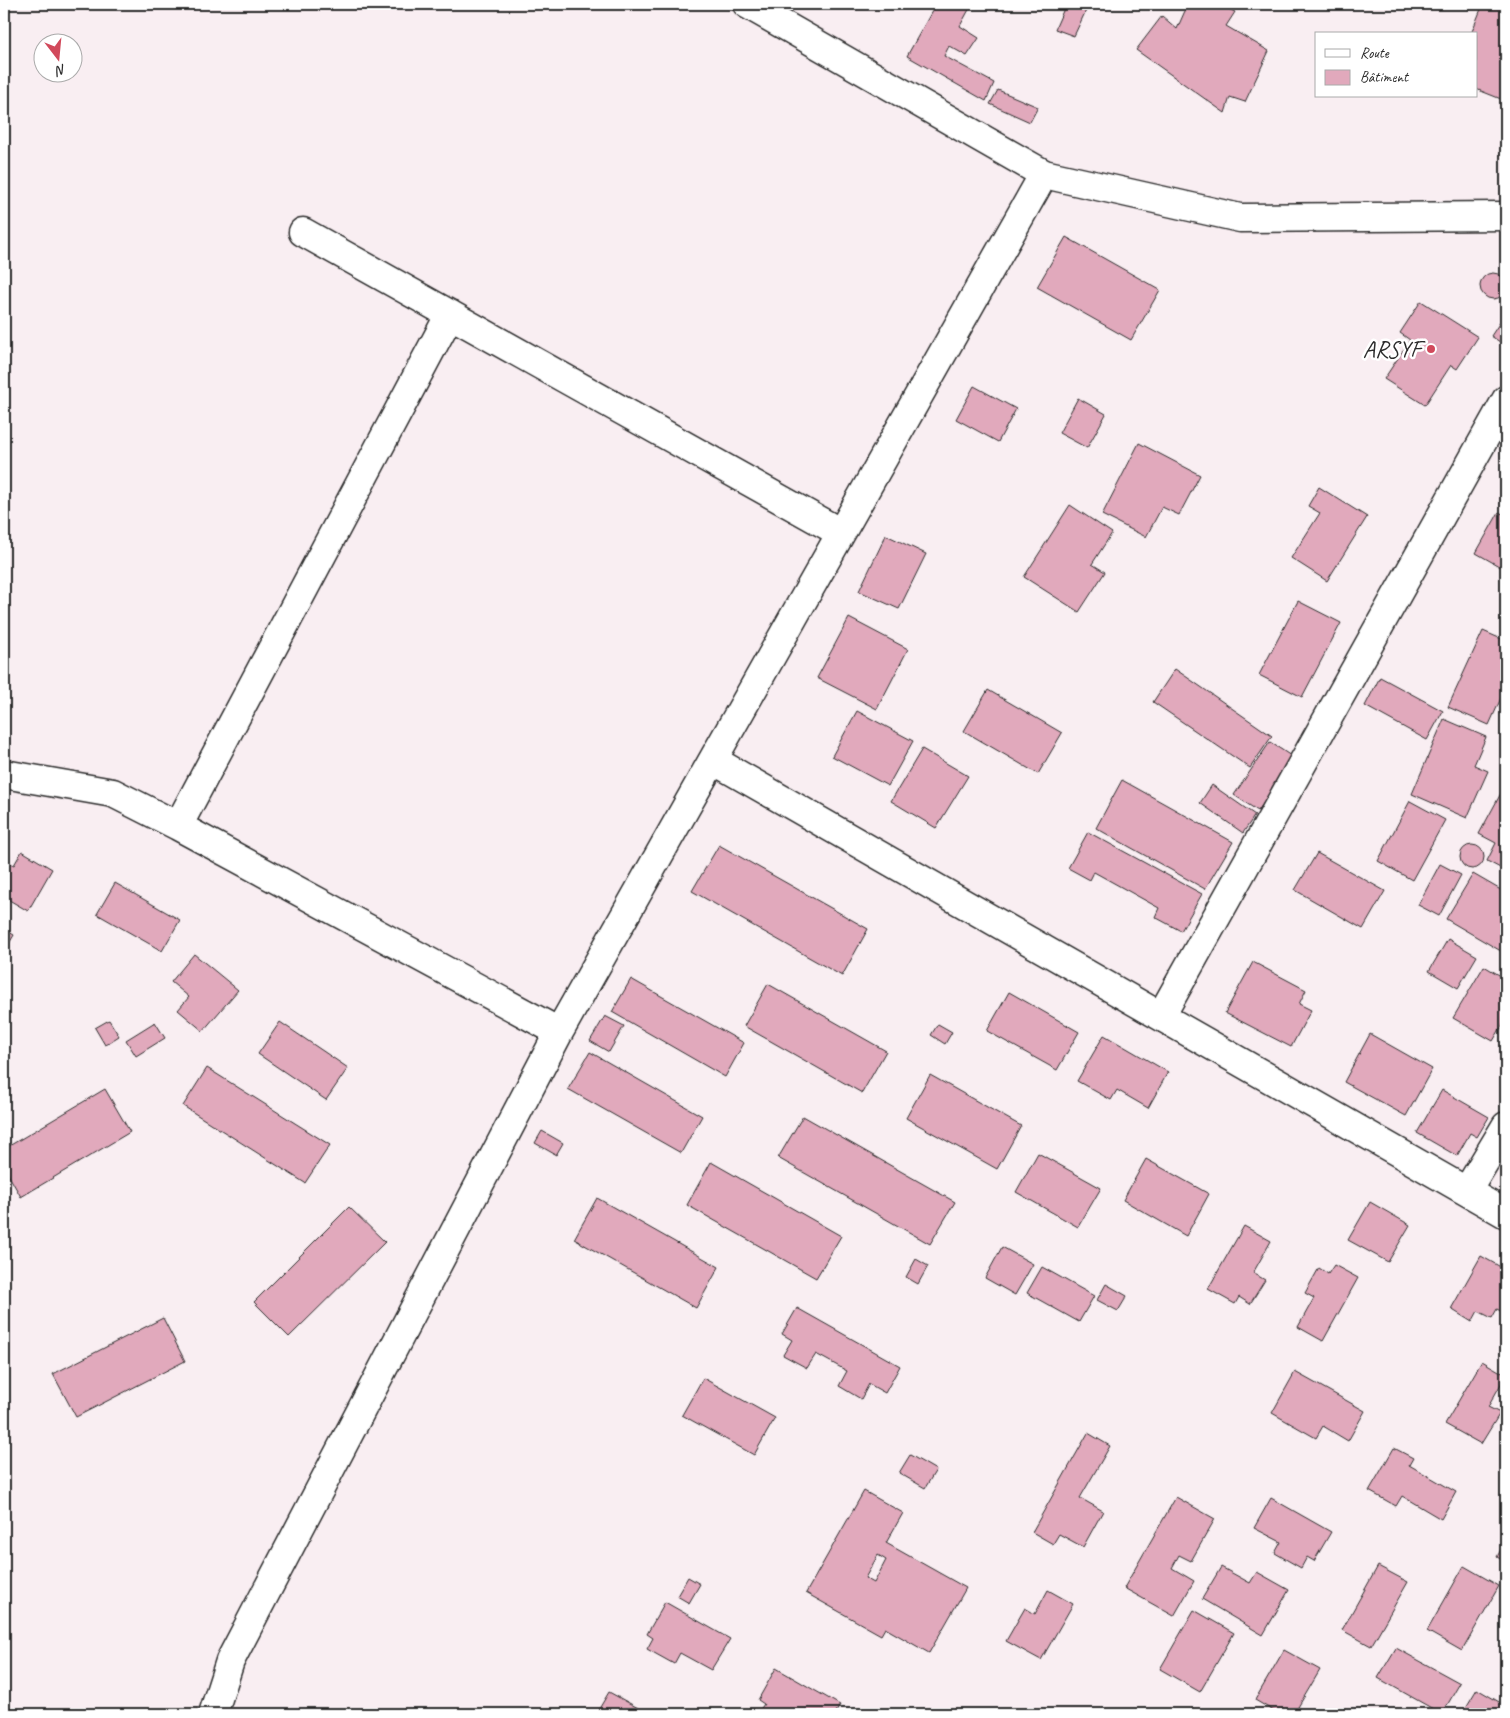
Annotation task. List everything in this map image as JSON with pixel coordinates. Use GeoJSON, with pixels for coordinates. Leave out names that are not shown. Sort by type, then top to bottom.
{"type":"FeatureCollection","features":[{"type":"Feature","properties":{"kind":"street"},"geometry":{"type":"LineString","coordinates":[[747,4],[1044,174],[1240,218],[1506,216]]}},
{"type":"Feature","properties":{"kind":"street"},"geometry":{"type":"LineString","coordinates":[[212,1714],[230,1661],[559,1032],[1044,174]]}},
{"type":"Feature","properties":{"kind":"street"},"geometry":{"type":"LineString","coordinates":[[303,232],[841,533]]}},
{"type":"Feature","properties":{"kind":"street"},"geometry":{"type":"LineString","coordinates":[[178,826],[450,314]]}},
{"type":"Feature","properties":{"kind":"street"},"geometry":{"type":"LineString","coordinates":[[1161,1016],[1506,400]]}},
{"type":"Feature","properties":{"kind":"street"},"geometry":{"type":"LineString","coordinates":[[713,760],[1506,1214]]}},
{"type":"Feature","properties":{"kind":"street"},"geometry":{"type":"LineString","coordinates":[[4,774],[113,793],[178,826],[559,1032]]}},
{"type":"Feature","properties":{"kind":"street"},"geometry":{"type":"LineString","coordinates":[[1467,1191],[1506,1126]]}},
{"type":"Feature","properties":{"kind":"building"},"geometry":{"type":"Polygon","coordinates":[[[936,4],[972,4],[960,26],[979,38],[967,56],[949,46],[944,56],[994,83],[986,101],[907,56],[936,4]]]}},
{"type":"Feature","properties":{"kind":"building"},"geometry":{"type":"Polygon","coordinates":[[[1066,4],[1089,4],[1074,36],[1055,29],[1066,4]]]}},
{"type":"Feature","properties":{"kind":"building"},"geometry":{"type":"Polygon","coordinates":[[[1188,4],[1218,4],[1235,12],[1226,26],[1269,51],[1245,102],[1230,97],[1225,113],[1136,50],[1162,16],[1177,29],[1188,4]]]}},
{"type":"Feature","properties":{"kind":"building"},"geometry":{"type":"Polygon","coordinates":[[[1483,4],[1506,4],[1506,101],[1478,90],[1478,32],[1472,32],[1483,4]]]}},
{"type":"Feature","properties":{"kind":"building"},"geometry":{"type":"Polygon","coordinates":[[[998,90],[1038,107],[1030,122],[990,104],[998,90]]]}},
{"type":"Feature","properties":{"kind":"building"},"geometry":{"type":"Polygon","coordinates":[[[1066,237],[1160,290],[1131,340],[1037,287],[1066,237]]]}},
{"type":"Feature","properties":{"kind":"building"},"geometry":{"type":"Polygon","coordinates":[[[1493,273],[1502,277],[1506,286],[1502,295],[1493,299],[1484,295],[1480,286],[1484,277],[1493,273]]]}},
{"type":"Feature","properties":{"kind":"building"},"geometry":{"type":"Polygon","coordinates":[[[1421,301],[1478,337],[1457,369],[1451,365],[1425,405],[1384,379],[1410,340],[1400,333],[1421,301]]]}},
{"type":"Feature","properties":{"kind":"building"},"geometry":{"type":"Polygon","coordinates":[[[1504,316],[1506,318],[1506,346],[1491,336],[1504,316]]]}},
{"type":"Feature","properties":{"kind":"building"},"geometry":{"type":"Polygon","coordinates":[[[974,386],[1016,409],[998,442],[956,419],[974,386]]]}},
{"type":"Feature","properties":{"kind":"building"},"geometry":{"type":"Polygon","coordinates":[[[1078,398],[1106,414],[1087,448],[1059,433],[1078,398]]]}},
{"type":"Feature","properties":{"kind":"building"},"geometry":{"type":"Polygon","coordinates":[[[1139,443],[1200,475],[1179,515],[1162,507],[1146,537],[1102,515],[1139,443]]]}},
{"type":"Feature","properties":{"kind":"building"},"geometry":{"type":"Polygon","coordinates":[[[1319,487],[1367,517],[1327,581],[1291,558],[1320,513],[1308,506],[1319,487]]]}},
{"type":"Feature","properties":{"kind":"building"},"geometry":{"type":"Polygon","coordinates":[[[1070,505],[1112,533],[1092,564],[1105,572],[1079,612],[1024,577],[1070,505]]]}},
{"type":"Feature","properties":{"kind":"building"},"geometry":{"type":"Polygon","coordinates":[[[1499,512],[1506,516],[1506,570],[1476,553],[1499,512]]]}},
{"type":"Feature","properties":{"kind":"building"},"geometry":{"type":"Polygon","coordinates":[[[886,535],[926,554],[899,609],[859,591],[886,535]]]}},
{"type":"Feature","properties":{"kind":"building"},"geometry":{"type":"Polygon","coordinates":[[[1298,601],[1341,623],[1302,697],[1259,675],[1298,601]]]}},
{"type":"Feature","properties":{"kind":"building"},"geometry":{"type":"Polygon","coordinates":[[[849,618],[908,649],[877,709],[817,678],[849,618]]]}},
{"type":"Feature","properties":{"kind":"building"},"geometry":{"type":"Polygon","coordinates":[[[1483,631],[1506,641],[1506,687],[1489,725],[1448,707],[1483,631]]]}},
{"type":"Feature","properties":{"kind":"building"},"geometry":{"type":"Polygon","coordinates":[[[1175,669],[1272,736],[1250,768],[1153,702],[1175,669]]]}},
{"type":"Feature","properties":{"kind":"building"},"geometry":{"type":"Polygon","coordinates":[[[1380,677],[1443,711],[1427,740],[1365,706],[1380,677]]]}},
{"type":"Feature","properties":{"kind":"building"},"geometry":{"type":"Polygon","coordinates":[[[988,690],[1062,733],[1038,774],[964,731],[988,690]]]}},
{"type":"Feature","properties":{"kind":"building"},"geometry":{"type":"Polygon","coordinates":[[[857,711],[913,741],[888,786],[832,756],[857,711]]]}},
{"type":"Feature","properties":{"kind":"building"},"geometry":{"type":"Polygon","coordinates":[[[1444,719],[1486,737],[1474,765],[1488,771],[1467,818],[1412,794],[1444,719]]]}},
{"type":"Feature","properties":{"kind":"building"},"geometry":{"type":"Polygon","coordinates":[[[1270,742],[1294,758],[1258,811],[1234,795],[1270,742]]]}},
{"type":"Feature","properties":{"kind":"building"},"geometry":{"type":"Polygon","coordinates":[[[922,749],[968,776],[936,828],[891,801],[922,749]]]}},
{"type":"Feature","properties":{"kind":"building"},"geometry":{"type":"Polygon","coordinates":[[[1122,780],[1233,842],[1205,889],[1096,828],[1122,780]]]}},
{"type":"Feature","properties":{"kind":"building"},"geometry":{"type":"Polygon","coordinates":[[[1506,784],[1506,865],[1504,870],[1487,861],[1496,843],[1479,834],[1506,784]]]}},
{"type":"Feature","properties":{"kind":"building"},"geometry":{"type":"Polygon","coordinates":[[[1212,785],[1255,815],[1243,833],[1200,803],[1212,785]]]}},
{"type":"Feature","properties":{"kind":"building"},"geometry":{"type":"Polygon","coordinates":[[[1410,801],[1445,820],[1412,880],[1378,861],[1410,801]]]}},
{"type":"Feature","properties":{"kind":"building"},"geometry":{"type":"Polygon","coordinates":[[[1088,832],[1202,894],[1181,931],[1155,917],[1159,908],[1094,872],[1090,880],[1068,868],[1088,832]]]}},
{"type":"Feature","properties":{"kind":"building"},"geometry":{"type":"Polygon","coordinates":[[[719,845],[868,929],[842,976],[692,891],[719,845]]]}},
{"type":"Feature","properties":{"kind":"building"},"geometry":{"type":"Polygon","coordinates":[[[1472,845],[1480,849],[1484,857],[1480,865],[1472,869],[1464,865],[1460,857],[1464,849],[1472,845]]]}},
{"type":"Feature","properties":{"kind":"building"},"geometry":{"type":"Polygon","coordinates":[[[22,851],[52,869],[28,911],[4,897],[4,860],[14,865],[22,851]]]}},
{"type":"Feature","properties":{"kind":"building"},"geometry":{"type":"Polygon","coordinates":[[[1317,853],[1385,891],[1363,929],[1295,890],[1317,853]]]}},
{"type":"Feature","properties":{"kind":"building"},"geometry":{"type":"Polygon","coordinates":[[[1440,864],[1461,875],[1439,916],[1418,905],[1440,864]]]}},
{"type":"Feature","properties":{"kind":"building"},"geometry":{"type":"Polygon","coordinates":[[[1473,874],[1506,893],[1506,954],[1446,919],[1473,874]]]}},
{"type":"Feature","properties":{"kind":"building"},"geometry":{"type":"Polygon","coordinates":[[[115,883],[180,920],[162,951],[97,914],[115,883]]]}},
{"type":"Feature","properties":{"kind":"building"},"geometry":{"type":"Polygon","coordinates":[[[4,929],[14,935],[4,952],[4,929]]]}},
{"type":"Feature","properties":{"kind":"building"},"geometry":{"type":"Polygon","coordinates":[[[1448,939],[1477,956],[1458,988],[1429,971],[1448,939]]]}},
{"type":"Feature","properties":{"kind":"building"},"geometry":{"type":"Polygon","coordinates":[[[194,954],[238,990],[203,1031],[178,1010],[189,997],[171,982],[194,954]]]}},
{"type":"Feature","properties":{"kind":"building"},"geometry":{"type":"Polygon","coordinates":[[[1253,962],[1306,990],[1299,1004],[1311,1010],[1291,1047],[1225,1013],[1253,962]]]}},
{"type":"Feature","properties":{"kind":"building"},"geometry":{"type":"Polygon","coordinates":[[[1484,966],[1506,979],[1506,1019],[1493,1041],[1453,1018],[1484,966]]]}},
{"type":"Feature","properties":{"kind":"building"},"geometry":{"type":"Polygon","coordinates":[[[631,979],[744,1043],[725,1077],[612,1012],[631,979]]]}},
{"type":"Feature","properties":{"kind":"building"},"geometry":{"type":"Polygon","coordinates":[[[768,984],[886,1051],[862,1093],[744,1026],[768,984]]]}},
{"type":"Feature","properties":{"kind":"building"},"geometry":{"type":"Polygon","coordinates":[[[1009,992],[1079,1032],[1057,1070],[987,1031],[1009,992]]]}},
{"type":"Feature","properties":{"kind":"building"},"geometry":{"type":"Polygon","coordinates":[[[605,1016],[624,1026],[609,1052],[590,1041],[605,1016]]]}},
{"type":"Feature","properties":{"kind":"building"},"geometry":{"type":"Polygon","coordinates":[[[109,1020],[119,1036],[105,1045],[95,1028],[109,1020]]]}},
{"type":"Feature","properties":{"kind":"building"},"geometry":{"type":"Polygon","coordinates":[[[155,1022],[165,1038],[136,1056],[126,1040],[155,1022]]]}},
{"type":"Feature","properties":{"kind":"building"},"geometry":{"type":"Polygon","coordinates":[[[280,1022],[348,1068],[326,1100],[258,1054],[280,1022]]]}},
{"type":"Feature","properties":{"kind":"building"},"geometry":{"type":"Polygon","coordinates":[[[938,1024],[952,1032],[945,1044],[931,1035],[938,1024]]]}},
{"type":"Feature","properties":{"kind":"building"},"geometry":{"type":"Polygon","coordinates":[[[1370,1034],[1432,1069],[1406,1116],[1344,1082],[1370,1034]]]}},
{"type":"Feature","properties":{"kind":"building"},"geometry":{"type":"Polygon","coordinates":[[[1104,1035],[1168,1072],[1148,1108],[1117,1090],[1111,1100],[1077,1081],[1104,1035]]]}},
{"type":"Feature","properties":{"kind":"building"},"geometry":{"type":"Polygon","coordinates":[[[590,1052],[702,1116],[681,1153],[568,1089],[590,1052]]]}},
{"type":"Feature","properties":{"kind":"building"},"geometry":{"type":"Polygon","coordinates":[[[207,1068],[330,1145],[305,1183],[183,1106],[207,1068]]]}},
{"type":"Feature","properties":{"kind":"building"},"geometry":{"type":"Polygon","coordinates":[[[930,1075],[1021,1126],[997,1169],[906,1118],[930,1075]]]}},
{"type":"Feature","properties":{"kind":"building"},"geometry":{"type":"Polygon","coordinates":[[[105,1089],[130,1132],[21,1197],[4,1167],[4,1149],[105,1089]]]}},
{"type":"Feature","properties":{"kind":"building"},"geometry":{"type":"Polygon","coordinates":[[[1442,1090],[1489,1117],[1477,1137],[1470,1133],[1457,1156],[1417,1133],[1442,1090]]]}},
{"type":"Feature","properties":{"kind":"building"},"geometry":{"type":"Polygon","coordinates":[[[803,1116],[955,1202],[930,1244],[778,1158],[803,1116]]]}},
{"type":"Feature","properties":{"kind":"building"},"geometry":{"type":"Polygon","coordinates":[[[542,1131],[563,1143],[556,1155],[535,1143],[542,1131]]]}},
{"type":"Feature","properties":{"kind":"building"},"geometry":{"type":"Polygon","coordinates":[[[1038,1153],[1101,1188],[1078,1227],[1016,1192],[1038,1153]]]}},
{"type":"Feature","properties":{"kind":"building"},"geometry":{"type":"Polygon","coordinates":[[[1146,1159],[1209,1194],[1186,1236],[1123,1200],[1146,1159]]]}},
{"type":"Feature","properties":{"kind":"building"},"geometry":{"type":"Polygon","coordinates":[[[711,1162],[841,1236],[816,1278],[687,1205],[711,1162]]]}},
{"type":"Feature","properties":{"kind":"building"},"geometry":{"type":"Polygon","coordinates":[[[597,1198],[719,1267],[696,1308],[574,1239],[597,1198]]]}},
{"type":"Feature","properties":{"kind":"building"},"geometry":{"type":"Polygon","coordinates":[[[1370,1202],[1410,1225],[1388,1262],[1348,1240],[1370,1202]]]}},
{"type":"Feature","properties":{"kind":"building"},"geometry":{"type":"Polygon","coordinates":[[[349,1207],[385,1242],[289,1337],[254,1302],[349,1207]]]}},
{"type":"Feature","properties":{"kind":"building"},"geometry":{"type":"Polygon","coordinates":[[[1244,1226],[1271,1241],[1253,1273],[1265,1280],[1250,1304],[1239,1297],[1235,1304],[1208,1289],[1244,1226]]]}},
{"type":"Feature","properties":{"kind":"building"},"geometry":{"type":"Polygon","coordinates":[[[1002,1247],[1033,1264],[1015,1295],[985,1278],[1002,1247]]]}},
{"type":"Feature","properties":{"kind":"building"},"geometry":{"type":"Polygon","coordinates":[[[1481,1256],[1506,1270],[1503,1276],[1506,1278],[1506,1314],[1497,1309],[1492,1318],[1478,1311],[1472,1322],[1451,1309],[1481,1256]]]}},
{"type":"Feature","properties":{"kind":"building"},"geometry":{"type":"Polygon","coordinates":[[[916,1259],[928,1266],[918,1284],[906,1277],[916,1259]]]}},
{"type":"Feature","properties":{"kind":"building"},"geometry":{"type":"Polygon","coordinates":[[[1334,1265],[1358,1278],[1323,1341],[1298,1327],[1314,1298],[1305,1293],[1319,1268],[1328,1274],[1334,1265]]]}},
{"type":"Feature","properties":{"kind":"building"},"geometry":{"type":"Polygon","coordinates":[[[1042,1267],[1094,1296],[1079,1322],[1027,1293],[1042,1267]]]}},
{"type":"Feature","properties":{"kind":"building"},"geometry":{"type":"Polygon","coordinates":[[[1106,1284],[1127,1296],[1118,1311],[1097,1300],[1106,1284]]]}},
{"type":"Feature","properties":{"kind":"building"},"geometry":{"type":"Polygon","coordinates":[[[797,1308],[900,1366],[885,1393],[869,1384],[861,1399],[839,1386],[847,1371],[816,1354],[807,1368],[783,1355],[792,1340],[782,1334],[797,1308]]]}},
{"type":"Feature","properties":{"kind":"building"},"geometry":{"type":"Polygon","coordinates":[[[163,1318],[185,1361],[76,1417],[53,1374],[163,1318]]]}},
{"type":"Feature","properties":{"kind":"building"},"geometry":{"type":"Polygon","coordinates":[[[1482,1361],[1506,1375],[1488,1407],[1500,1413],[1481,1444],[1445,1424],[1482,1361]]]}},
{"type":"Feature","properties":{"kind":"building"},"geometry":{"type":"Polygon","coordinates":[[[1295,1372],[1365,1411],[1348,1441],[1323,1426],[1316,1438],[1272,1413],[1295,1372]]]}},
{"type":"Feature","properties":{"kind":"building"},"geometry":{"type":"Polygon","coordinates":[[[703,1378],[775,1418],[754,1455],[682,1415],[703,1378]]]}},
{"type":"Feature","properties":{"kind":"building"},"geometry":{"type":"Polygon","coordinates":[[[1088,1433],[1110,1446],[1080,1498],[1103,1511],[1083,1547],[1059,1534],[1053,1544],[1032,1532],[1088,1433]]]}},
{"type":"Feature","properties":{"kind":"building"},"geometry":{"type":"Polygon","coordinates":[[[1394,1448],[1413,1458],[1409,1465],[1456,1492],[1441,1519],[1402,1496],[1396,1506],[1369,1491],[1394,1448]]]}},
{"type":"Feature","properties":{"kind":"building"},"geometry":{"type":"Polygon","coordinates":[[[910,1455],[936,1470],[925,1488],[899,1473],[910,1455]]]}},
{"type":"Feature","properties":{"kind":"building"},"geometry":{"type":"Polygon","coordinates":[[[864,1491],[903,1513],[886,1543],[966,1588],[929,1653],[885,1628],[881,1635],[806,1593],[864,1491]],[[878,1555],[865,1578],[874,1583],[886,1560],[878,1555]]]}},
{"type":"Feature","properties":{"kind":"building"},"geometry":{"type":"Polygon","coordinates":[[[1176,1497],[1215,1519],[1191,1561],[1179,1555],[1172,1568],[1194,1581],[1174,1616],[1124,1588],[1176,1497]]]}},
{"type":"Feature","properties":{"kind":"building"},"geometry":{"type":"Polygon","coordinates":[[[1271,1498],[1331,1532],[1314,1561],[1307,1557],[1301,1568],[1275,1553],[1281,1542],[1254,1528],[1271,1498]]]}},
{"type":"Feature","properties":{"kind":"building"},"geometry":{"type":"Polygon","coordinates":[[[1506,1540],[1506,1562],[1497,1557],[1506,1540]]]}},
{"type":"Feature","properties":{"kind":"building"},"geometry":{"type":"Polygon","coordinates":[[[1378,1566],[1408,1582],[1371,1646],[1342,1630],[1378,1566]]]}},
{"type":"Feature","properties":{"kind":"building"},"geometry":{"type":"Polygon","coordinates":[[[1464,1566],[1499,1586],[1462,1651],[1427,1631],[1464,1566]]]}},
{"type":"Feature","properties":{"kind":"building"},"geometry":{"type":"Polygon","coordinates":[[[1221,1567],[1250,1583],[1257,1572],[1289,1590],[1263,1635],[1202,1599],[1221,1567]]]}},
{"type":"Feature","properties":{"kind":"building"},"geometry":{"type":"Polygon","coordinates":[[[688,1577],[700,1584],[689,1603],[677,1596],[688,1577]]]}},
{"type":"Feature","properties":{"kind":"building"},"geometry":{"type":"Polygon","coordinates":[[[1048,1590],[1073,1604],[1041,1660],[1006,1641],[1025,1608],[1035,1614],[1048,1590]]]}},
{"type":"Feature","properties":{"kind":"building"},"geometry":{"type":"Polygon","coordinates":[[[665,1602],[730,1639],[711,1670],[680,1653],[674,1664],[647,1649],[653,1638],[647,1634],[665,1602]]]}},
{"type":"Feature","properties":{"kind":"building"},"geometry":{"type":"Polygon","coordinates":[[[1194,1610],[1234,1633],[1200,1692],[1160,1669],[1194,1610]]]}},
{"type":"Feature","properties":{"kind":"building"},"geometry":{"type":"Polygon","coordinates":[[[1396,1648],[1460,1683],[1442,1714],[1378,1678],[1396,1648]]]}},
{"type":"Feature","properties":{"kind":"building"},"geometry":{"type":"Polygon","coordinates":[[[1284,1650],[1320,1670],[1294,1714],[1279,1714],[1255,1700],[1284,1650]]]}},
{"type":"Feature","properties":{"kind":"building"},"geometry":{"type":"Polygon","coordinates":[[[776,1668],[840,1705],[835,1714],[757,1714],[764,1704],[758,1700],[776,1668]]]}},
{"type":"Feature","properties":{"kind":"building"},"geometry":{"type":"Polygon","coordinates":[[[1477,1689],[1506,1706],[1506,1714],[1462,1714],[1477,1689]]]}},
{"type":"Feature","properties":{"kind":"building"},"geometry":{"type":"Polygon","coordinates":[[[609,1692],[649,1714],[596,1714],[609,1692]]]}},
{"type":"Feature","properties":{"kind":"place","name":"ARSYF"},"geometry":{"type":"Point","coordinates":[1431,349]}}]}
